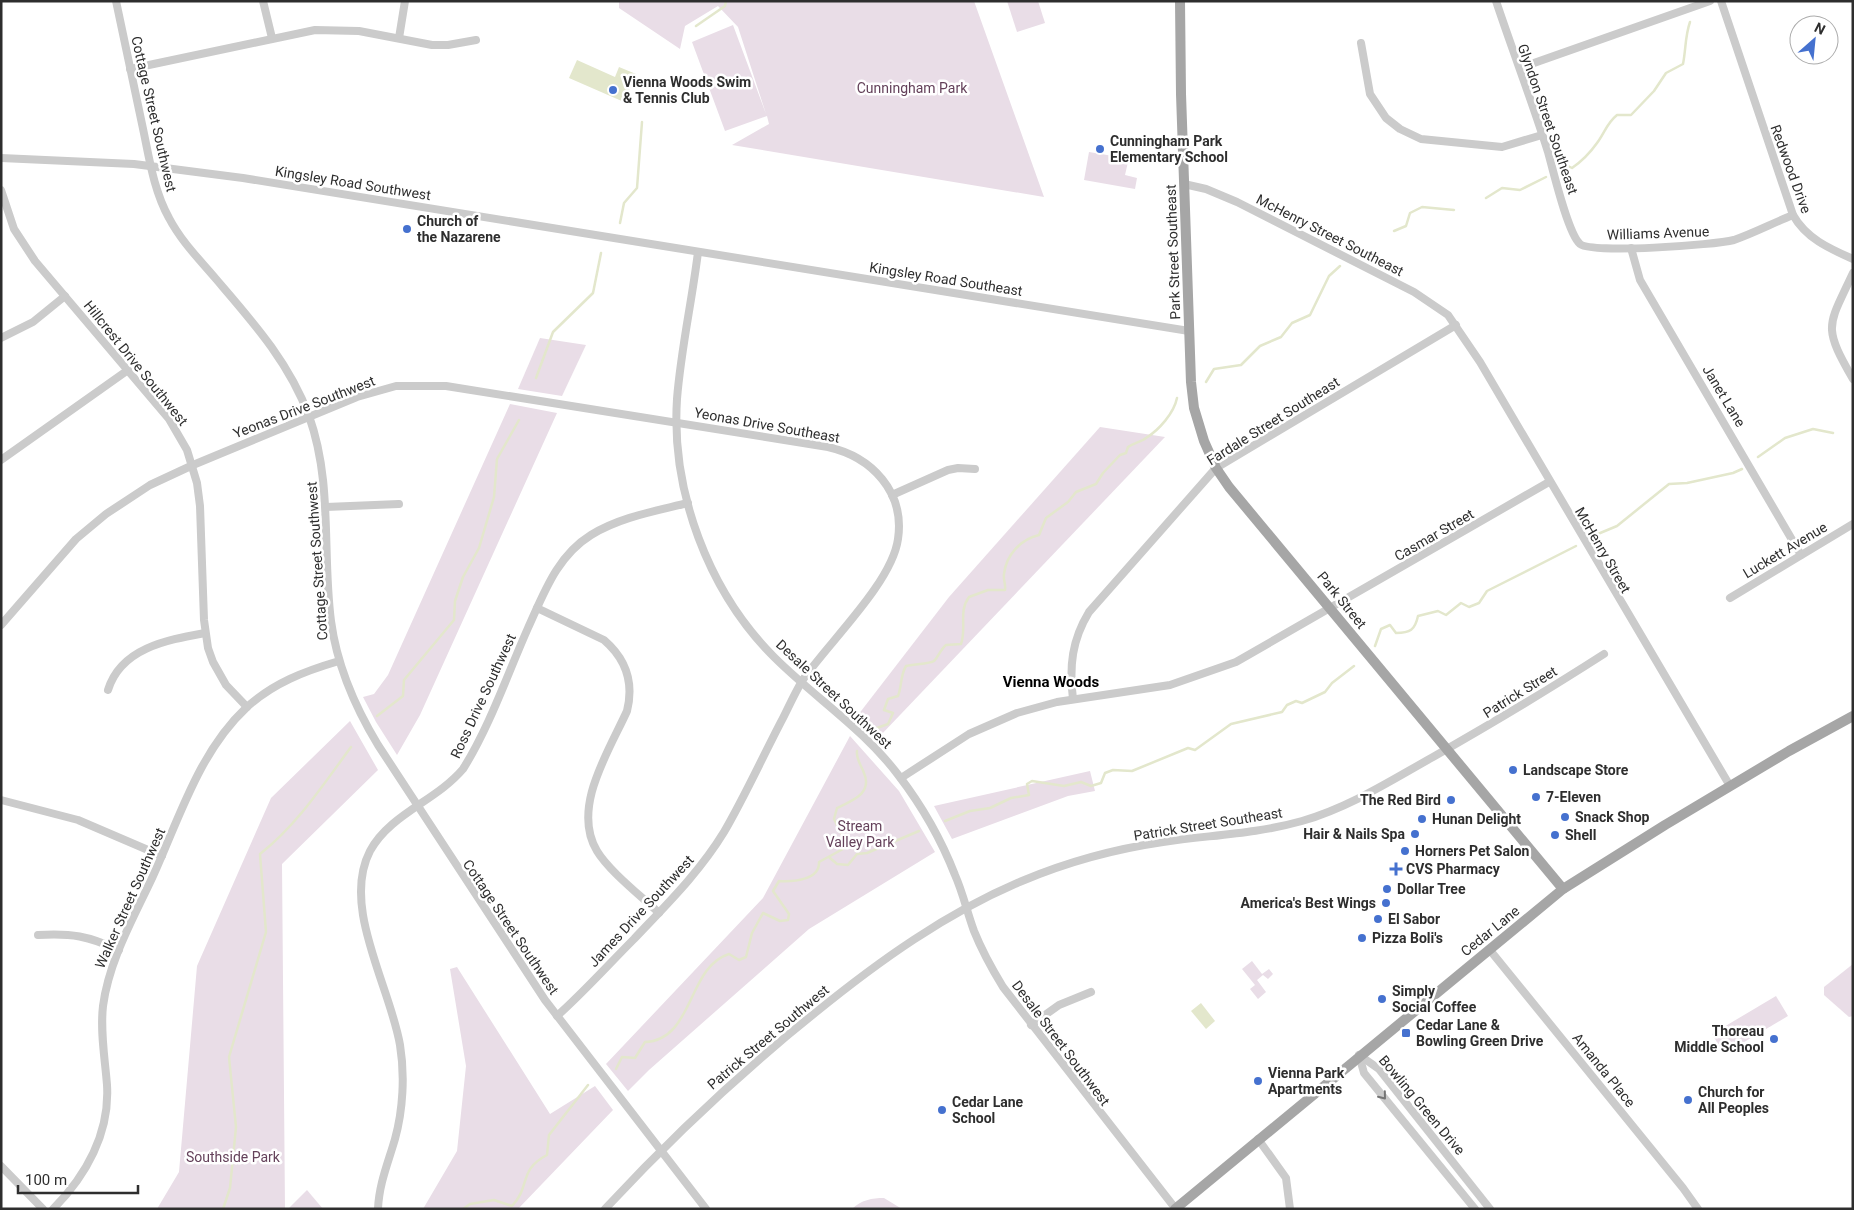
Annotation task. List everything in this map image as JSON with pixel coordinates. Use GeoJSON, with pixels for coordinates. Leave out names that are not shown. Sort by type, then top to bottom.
{"type":"FeatureCollection","features":[{"type":"Feature","properties":{"kind":"main road","name":"Park Street Southeast"},"geometry":{"type":"LineString","coordinates":[[1180,1],[1184,184],[1193,401],[1204,441],[1216,468]]}},
{"type":"Feature","properties":{"kind":"main road","name":"Park Street"},"geometry":{"type":"LineString","coordinates":[[1216,468],[1244,506],[1331,608],[1446,749]]}},
{"type":"Feature","properties":{"kind":"main road","name":"Cedar Lane"},"geometry":{"type":"LineString","coordinates":[[1175,1209],[1359,1055],[1563,889],[1730,786],[1853,716]]}},
{"type":"Feature","properties":{"kind":"main road"},"geometry":{"type":"LineString","coordinates":[[1446,749],[1563,889]]}},
{"type":"Feature","properties":{"kind":"street","name":"Cottage Street Southwest"},"geometry":{"type":"LineString","coordinates":[[116,1],[151,166],[160,198],[179,235],[272,347],[296,385],[309,417],[321,459],[326,507],[331,620],[339,661],[365,724],[556,1016],[706,1209]]}},
{"type":"Feature","properties":{"kind":"street"},"geometry":{"type":"LineString","coordinates":[[263,1],[272,38]]}},
{"type":"Feature","properties":{"kind":"street"},"geometry":{"type":"LineString","coordinates":[[399,38],[405,1]]}},
{"type":"Feature","properties":{"kind":"street","name":"Glyndon Street Southeast"},"geometry":{"type":"LineString","coordinates":[[1496,1],[1520,68],[1572,232],[1579,243]]}},
{"type":"Feature","properties":{"kind":"street"},"geometry":{"type":"LineString","coordinates":[[1520,68],[1710,1]]}},
{"type":"Feature","properties":{"kind":"street","name":"Redwood Drive"},"geometry":{"type":"LineString","coordinates":[[1721,1],[1793,215],[1805,232],[1814,239],[1853,259]]}},
{"type":"Feature","properties":{"kind":"street"},"geometry":{"type":"LineString","coordinates":[[130,69],[315,30],[338,29],[432,45],[448,45],[476,40]]}},
{"type":"Feature","properties":{"kind":"street"},"geometry":{"type":"LineString","coordinates":[[1361,43],[1370,94],[1386,118],[1400,129],[1422,139],[1502,147],[1542,135]]}},
{"type":"Feature","properties":{"kind":"street","name":"Kingsley Road Southwest"},"geometry":{"type":"LineString","coordinates":[[1,158],[78,160],[151,166],[243,178],[698,252]]}},
{"type":"Feature","properties":{"kind":"street","name":"McHenry Street Southeast"},"geometry":{"type":"LineString","coordinates":[[1184,184],[1222,195],[1391,280],[1442,310],[1456,325]]}},
{"type":"Feature","properties":{"kind":"street","name":"Hillcrest Drive Southwest"},"geometry":{"type":"LineString","coordinates":[[1,190],[7,212],[24,246],[169,419],[193,464],[200,506],[205,633],[208,648],[218,674],[247,707]]}},
{"type":"Feature","properties":{"kind":"street","name":"Williams Avenue"},"geometry":{"type":"LineString","coordinates":[[1579,243],[1593,248],[1716,244],[1734,239],[1793,215]]}},
{"type":"Feature","properties":{"kind":"street","name":"Janet Lane"},"geometry":{"type":"LineString","coordinates":[[1631,248],[1640,280],[1801,555]]}},
{"type":"Feature","properties":{"kind":"street","name":"Kingsley Road Southeast"},"geometry":{"type":"LineString","coordinates":[[698,252],[1189,331]]}},
{"type":"Feature","properties":{"kind":"street","name":"Desale Street Southwest"},"geometry":{"type":"LineString","coordinates":[[698,252],[679,375],[678,422],[681,473],[688,503],[706,555],[731,602],[764,646],[868,740],[901,778],[932,826],[955,873],[966,907],[990,966],[1003,987],[1175,1209]]}},
{"type":"Feature","properties":{"kind":"street"},"geometry":{"type":"LineString","coordinates":[[1853,273],[1832,318],[1831,327],[1834,346],[1853,379]]}},
{"type":"Feature","properties":{"kind":"street"},"geometry":{"type":"LineString","coordinates":[[1,338],[33,322],[64,296]]}},
{"type":"Feature","properties":{"kind":"street","name":"Fardale Street Southeast"},"geometry":{"type":"LineString","coordinates":[[1073,699],[1070,676],[1072,653],[1077,636],[1089,612],[1216,468],[1456,325]]}},
{"type":"Feature","properties":{"kind":"street","name":"McHenry Street"},"geometry":{"type":"LineString","coordinates":[[1456,325],[1730,786]]}},
{"type":"Feature","properties":{"kind":"street"},"geometry":{"type":"LineString","coordinates":[[1,460],[128,370]]}},
{"type":"Feature","properties":{"kind":"street","name":"Yeonas Drive Southwest"},"geometry":{"type":"LineString","coordinates":[[1,624],[58,557],[88,529],[127,498],[193,464],[376,391],[404,385],[429,384],[678,422]]}},
{"type":"Feature","properties":{"kind":"street","name":"Yeonas Drive Southeast"},"geometry":{"type":"LineString","coordinates":[[678,422],[841,450],[853,454],[875,470],[892,495]]}},
{"type":"Feature","properties":{"kind":"street"},"geometry":{"type":"LineString","coordinates":[[892,495],[948,470],[958,468],[975,469]]}},
{"type":"Feature","properties":{"kind":"street","name":"Casmar Street"},"geometry":{"type":"LineString","coordinates":[[901,778],[954,742],[989,724],[1017,713],[1073,699],[1170,685],[1217,670],[1262,649],[1549,482]]}},
{"type":"Feature","properties":{"kind":"street","name":"James Drive Southwest"},"geometry":{"type":"LineString","coordinates":[[556,1016],[659,913],[694,875],[724,831],[802,682],[886,573],[892,562],[899,525],[892,495]]}},
{"type":"Feature","properties":{"kind":"street","name":"Ross Drive Southwest"},"geometry":{"type":"LineString","coordinates":[[378,1209],[382,1178],[399,1120],[402,1072],[396,1024],[362,912],[361,879],[364,865],[377,841],[393,824],[454,780],[470,758],[556,569],[576,545],[615,523],[688,503]]}},
{"type":"Feature","properties":{"kind":"street"},"geometry":{"type":"LineString","coordinates":[[326,507],[400,504]]}},
{"type":"Feature","properties":{"kind":"street","name":"Luckett Avenue"},"geometry":{"type":"LineString","coordinates":[[1730,598],[1853,524]]}},
{"type":"Feature","properties":{"kind":"street"},"geometry":{"type":"LineString","coordinates":[[537,608],[604,640],[612,647],[624,664],[630,690],[628,706],[590,797],[588,822],[593,843],[600,856],[659,913]]}},
{"type":"Feature","properties":{"kind":"street"},"geometry":{"type":"LineString","coordinates":[[108,690],[116,672],[131,657],[160,643],[205,633]]}},
{"type":"Feature","properties":{"kind":"street","name":"Patrick Street"},"geometry":{"type":"LineString","coordinates":[[1446,749],[1509,714],[1604,654]]}},
{"type":"Feature","properties":{"kind":"street","name":"Walker Street Southwest"},"geometry":{"type":"LineString","coordinates":[[53,1209],[75,1186],[85,1171],[99,1140],[104,1123],[107,1087],[102,1031],[103,1007],[111,969],[211,751],[233,721],[263,694],[292,677],[339,661]]}},
{"type":"Feature","properties":{"kind":"street","name":"Patrick Street Southeast"},"geometry":{"type":"LineString","coordinates":[[966,907],[1024,880],[1099,855],[1164,842],[1252,832],[1316,816],[1372,792],[1446,749]]}},
{"type":"Feature","properties":{"kind":"street"},"geometry":{"type":"LineString","coordinates":[[1,800],[78,820],[162,856]]}},
{"type":"Feature","properties":{"kind":"street","name":"Patrick Street Southwest"},"geometry":{"type":"LineString","coordinates":[[605,1209],[660,1150],[772,1047],[846,988],[905,945],[966,907]]}},
{"type":"Feature","properties":{"kind":"street"},"geometry":{"type":"LineString","coordinates":[[38,934],[67,933],[81,935],[119,950]]}},
{"type":"Feature","properties":{"kind":"street","name":"Amanda Place"},"geometry":{"type":"LineString","coordinates":[[1490,949],[1678,1181],[1698,1209]]}},
{"type":"Feature","properties":{"kind":"street"},"geometry":{"type":"LineString","coordinates":[[1031,1025],[1059,1005],[1091,992]]}},
{"type":"Feature","properties":{"kind":"street","name":"Bowling Green Drive"},"geometry":{"type":"LineString","coordinates":[[1359,1055],[1364,1073],[1475,1209]]}},
{"type":"Feature","properties":{"kind":"street","name":"Bowling Green Drive"},"geometry":{"type":"LineString","coordinates":[[1359,1055],[1379,1069],[1490,1209]]}},
{"type":"Feature","properties":{"kind":"street"},"geometry":{"type":"LineString","coordinates":[[1258,1139],[1286,1178],[1290,1209]]}},
{"type":"Feature","properties":{"kind":"street"},"geometry":{"type":"LineString","coordinates":[[1,1166],[44,1209]]}},
{"type":"Feature","properties":{"kind":"green space","name":"Cunningham Park"},"geometry":{"type":"Polygon","coordinates":[[[619,1],[974,1],[1044,197],[732,145],[769,124],[767,116],[725,131],[692,42],[733,25],[766,114],[738,27],[718,6],[685,26],[680,49],[619,8],[619,1]]]}},
{"type":"Feature","properties":{"kind":"green space"},"geometry":{"type":"Polygon","coordinates":[[[1007,1],[1038,1],[1045,23],[1017,32],[1007,1]]]}},
{"type":"Feature","properties":{"kind":"green space"},"geometry":{"type":"Polygon","coordinates":[[[1089,152],[1113,156],[1113,159],[1128,162],[1125,175],[1137,178],[1135,189],[1084,180],[1089,152]]]}},
{"type":"Feature","properties":{"kind":"green space"},"geometry":{"type":"Polygon","coordinates":[[[540,338],[586,345],[562,396],[518,389],[540,338]]]}},
{"type":"Feature","properties":{"kind":"green space"},"geometry":{"type":"Polygon","coordinates":[[[510,404],[557,413],[420,715],[397,755],[363,697],[374,694],[388,675],[510,404]]]}},
{"type":"Feature","properties":{"kind":"green space"},"geometry":{"type":"Polygon","coordinates":[[[1100,427],[1165,437],[880,736],[858,715],[949,597],[1100,427]]]}},
{"type":"Feature","properties":{"kind":"green space","name":"Southside Park"},"geometry":{"type":"Polygon","coordinates":[[[350,721],[378,770],[282,864],[285,1209],[157,1209],[179,1172],[197,966],[271,798],[350,721]]]}},
{"type":"Feature","properties":{"kind":"green space","name":"Stream Valley Park"},"geometry":{"type":"Polygon","coordinates":[[[850,736],[899,791],[935,852],[809,929],[649,1070],[628,1091],[606,1064],[763,898],[850,736]]]}},
{"type":"Feature","properties":{"kind":"green space"},"geometry":{"type":"Polygon","coordinates":[[[1090,771],[1095,791],[1068,796],[952,839],[934,806],[1090,771]]]}},
{"type":"Feature","properties":{"kind":"green space"},"geometry":{"type":"Polygon","coordinates":[[[1252,961],[1262,974],[1269,969],[1273,974],[1268,979],[1263,975],[1257,980],[1266,992],[1258,999],[1250,989],[1255,985],[1242,969],[1252,961]]]}},
{"type":"Feature","properties":{"kind":"green space"},"geometry":{"type":"Polygon","coordinates":[[[1853,964],[1853,1016],[1849,1017],[1824,995],[1824,987],[1853,964]]]}},
{"type":"Feature","properties":{"kind":"green space"},"geometry":{"type":"Polygon","coordinates":[[[457,967],[550,1114],[595,1086],[613,1110],[518,1209],[423,1209],[457,1151],[466,1066],[450,969],[457,967]]]}},
{"type":"Feature","properties":{"kind":"green space"},"geometry":{"type":"Polygon","coordinates":[[[1776,996],[1788,1016],[1724,1054],[1712,1034],[1776,996]]]}},
{"type":"Feature","properties":{"kind":"green space"},"geometry":{"type":"Polygon","coordinates":[[[307,1190],[323,1209],[288,1209],[307,1190]]]}},
{"type":"Feature","properties":{"kind":"green space"},"geometry":{"type":"Polygon","coordinates":[[[884,1198],[902,1209],[852,1209],[859,1203],[867,1200],[884,1198]]]}},
{"type":"Feature","properties":{"kind":"shaded area","name":"Vienna Woods Swim & Tennis Club"},"geometry":{"type":"Polygon","coordinates":[[[577,60],[615,77],[619,67],[636,74],[624,102],[569,78],[577,60]]]}},
{"type":"Feature","properties":{"kind":"shaded area"},"geometry":{"type":"Polygon","coordinates":[[[1201,1003],[1215,1021],[1206,1029],[1191,1011],[1201,1003]]]}},
{"type":"Feature","properties":{"kind":"waterway"},"geometry":{"type":"LineString","coordinates":[[696,26],[725,6],[726,1]]}},
{"type":"Feature","properties":{"kind":"waterway"},"geometry":{"type":"LineString","coordinates":[[1560,162],[1572,168],[1576,165],[1592,150],[1608,124],[1617,115],[1631,115],[1654,91],[1666,73],[1683,64],[1690,22]]}},
{"type":"Feature","properties":{"kind":"waterway"},"geometry":{"type":"LineString","coordinates":[[620,223],[624,203],[637,188],[642,122]]}},
{"type":"Feature","properties":{"kind":"waterway"},"geometry":{"type":"LineString","coordinates":[[1486,198],[1502,188],[1520,190],[1546,177]]}},
{"type":"Feature","properties":{"kind":"waterway"},"geometry":{"type":"LineString","coordinates":[[1394,231],[1406,226],[1410,213],[1422,207],[1454,210]]}},
{"type":"Feature","properties":{"kind":"waterway"},"geometry":{"type":"LineString","coordinates":[[536,378],[553,332],[593,293],[601,253]]}},
{"type":"Feature","properties":{"kind":"waterway"},"geometry":{"type":"LineString","coordinates":[[1206,382],[1214,369],[1241,365],[1260,346],[1281,337],[1292,323],[1310,315],[1329,276],[1340,266]]}},
{"type":"Feature","properties":{"kind":"waterway"},"geometry":{"type":"LineString","coordinates":[[877,728],[888,724],[893,713],[884,710],[888,699],[898,696],[906,666],[932,662],[946,645],[961,644],[964,608],[969,597],[988,590],[1005,590],[1005,567],[1015,549],[1026,540],[1039,535],[1046,518],[1068,502],[1076,492],[1096,484],[1103,473],[1120,455],[1126,453],[1128,447],[1156,430],[1169,415],[1177,398]]}},
{"type":"Feature","properties":{"kind":"waterway"},"geometry":{"type":"LineString","coordinates":[[377,716],[403,696],[404,680],[454,620],[455,601],[463,577],[479,548],[494,497],[497,459],[519,420]]}},
{"type":"Feature","properties":{"kind":"waterway"},"geometry":{"type":"LineString","coordinates":[[1758,457],[1785,438],[1813,429],[1833,433]]}},
{"type":"Feature","properties":{"kind":"waterway"},"geometry":{"type":"LineString","coordinates":[[1593,536],[1617,526],[1669,484],[1687,483],[1733,473],[1742,469]]}},
{"type":"Feature","properties":{"kind":"waterway"},"geometry":{"type":"LineString","coordinates":[[1375,646],[1381,629],[1390,625],[1396,633],[1405,632],[1413,628],[1418,616],[1438,611],[1446,615],[1461,603],[1469,607],[1479,603],[1487,591],[1576,546]]}},
{"type":"Feature","properties":{"kind":"waterway"},"geometry":{"type":"LineString","coordinates":[[945,821],[970,811],[990,808],[1011,798],[1029,795],[1027,784],[1032,781],[1064,786],[1081,782],[1091,786],[1101,783],[1105,773],[1113,770],[1132,771],[1188,748],[1195,750],[1231,724],[1282,712],[1287,705],[1296,701],[1302,703],[1325,692],[1332,683],[1354,666]]}},
{"type":"Feature","properties":{"kind":"waterway"},"geometry":{"type":"LineString","coordinates":[[223,1209],[230,1188],[236,1127],[229,1057],[266,932],[260,854],[298,817],[351,747]]}},
{"type":"Feature","properties":{"kind":"waterway"},"geometry":{"type":"LineString","coordinates":[[616,1069],[622,1057],[635,1058],[645,1042],[661,1038],[673,1029],[682,1017],[705,973],[715,961],[729,954],[739,960],[746,957],[752,933],[763,913],[780,921],[788,920],[789,914],[773,891],[779,881],[805,879],[815,873],[819,862],[843,849],[844,839],[834,819],[837,808],[859,796],[866,786],[857,751]]}},
{"type":"Feature","properties":{"kind":"waterway"},"geometry":{"type":"LineString","coordinates":[[830,858],[837,864],[848,865],[857,854],[867,853],[919,831]]}},
{"type":"Feature","properties":{"kind":"waterway"},"geometry":{"type":"LineString","coordinates":[[463,1209],[470,1204],[494,1200],[512,1206],[518,1199],[532,1166],[547,1155],[549,1135],[588,1085]]}},
{"type":"Feature","properties":{"kind":"place","name":"Vienna Woods Swim & Tennis Club"},"geometry":{"type":"Point","coordinates":[613,90]}},
{"type":"Feature","properties":{"kind":"place","name":"Cunningham Park Elementary School"},"geometry":{"type":"Point","coordinates":[1100,149]}},
{"type":"Feature","properties":{"kind":"place","name":"Church of the Nazarene"},"geometry":{"type":"Point","coordinates":[407,229]}},
{"type":"Feature","properties":{"kind":"place","name":"Landscape Store"},"geometry":{"type":"Point","coordinates":[1513,770]}},
{"type":"Feature","properties":{"kind":"place","name":"7-Eleven"},"geometry":{"type":"Point","coordinates":[1536,797]}},
{"type":"Feature","properties":{"kind":"place","name":"The Red Bird"},"geometry":{"type":"Point","coordinates":[1451,800]}},
{"type":"Feature","properties":{"kind":"place","name":"Snack Shop"},"geometry":{"type":"Point","coordinates":[1565,817]}},
{"type":"Feature","properties":{"kind":"place","name":"Hunan Delight"},"geometry":{"type":"Point","coordinates":[1422,819]}},
{"type":"Feature","properties":{"kind":"place","name":"Hair & Nails Spa"},"geometry":{"type":"Point","coordinates":[1415,834]}},
{"type":"Feature","properties":{"kind":"place","name":"Shell"},"geometry":{"type":"Point","coordinates":[1555,835]}},
{"type":"Feature","properties":{"kind":"place","name":"Horners Pet Salon"},"geometry":{"type":"Point","coordinates":[1405,851]}},
{"type":"Feature","properties":{"kind":"place","name":"CVS Pharmacy"},"geometry":{"type":"Point","coordinates":[1396,869]}},
{"type":"Feature","properties":{"kind":"place","name":"Dollar Tree"},"geometry":{"type":"Point","coordinates":[1387,889]}},
{"type":"Feature","properties":{"kind":"place","name":"America's Best Wings"},"geometry":{"type":"Point","coordinates":[1386,903]}},
{"type":"Feature","properties":{"kind":"place","name":"El Sabor"},"geometry":{"type":"Point","coordinates":[1378,919]}},
{"type":"Feature","properties":{"kind":"place","name":"Pizza Boli's"},"geometry":{"type":"Point","coordinates":[1362,938]}},
{"type":"Feature","properties":{"kind":"place","name":"Simply Social Coffee"},"geometry":{"type":"Point","coordinates":[1382,999]}},
{"type":"Feature","properties":{"kind":"place","name":"Cedar Lane & Bowling Green Drive"},"geometry":{"type":"Point","coordinates":[1406,1033]}},
{"type":"Feature","properties":{"kind":"place","name":"Thoreau Middle School"},"geometry":{"type":"Point","coordinates":[1774,1039]}},
{"type":"Feature","properties":{"kind":"place","name":"Vienna Park Apartments"},"geometry":{"type":"Point","coordinates":[1258,1081]}},
{"type":"Feature","properties":{"kind":"place","name":"Church for All Peoples"},"geometry":{"type":"Point","coordinates":[1688,1100]}},
{"type":"Feature","properties":{"kind":"place","name":"Cedar Lane School"},"geometry":{"type":"Point","coordinates":[942,1110]}},
{"type":"Feature","properties":{"kind":"district","name":"Vienna Woods"},"geometry":{"type":"Point","coordinates":[1051,682]}}]}
